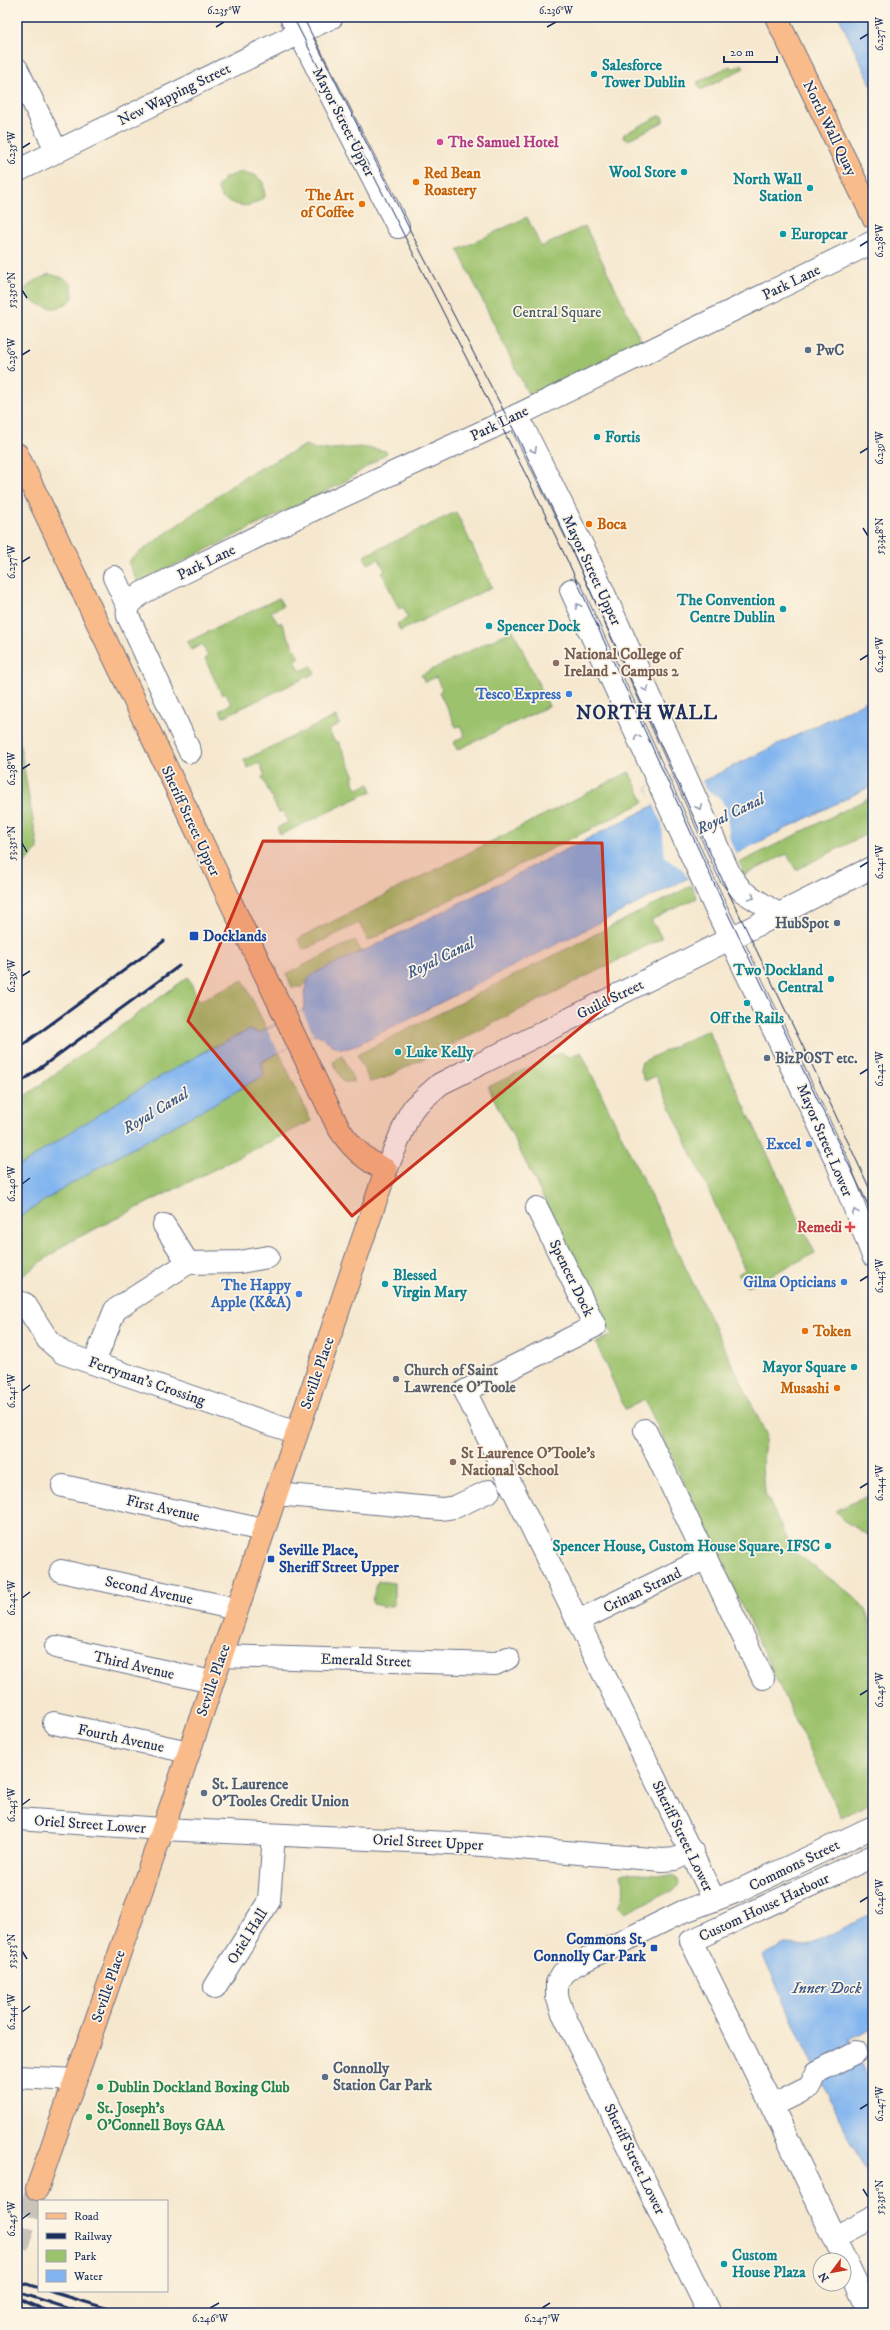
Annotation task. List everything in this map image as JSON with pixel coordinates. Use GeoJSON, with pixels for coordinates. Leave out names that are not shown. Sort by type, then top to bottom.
{"type":"FeatureCollection","features":[{"type":"Feature","properties":{"kind":"main road","name":"North Wall Quay"},"geometry":{"type":"LineString","coordinates":[[776,17],[873,217]]}},
{"type":"Feature","properties":{"kind":"main road","name":"Sheriff Street Upper"},"geometry":{"type":"LineString","coordinates":[[17,454],[337,1125],[348,1142],[368,1161],[386,1170]]}},
{"type":"Feature","properties":{"kind":"main road","name":"Seville Place"},"geometry":{"type":"LineString","coordinates":[[37,2189],[163,1829],[386,1170]]}},
{"type":"Feature","properties":{"kind":"street","name":"New Wapping Street"},"geometry":{"type":"LineString","coordinates":[[17,171],[56,152],[295,25],[332,17]]}},
{"type":"Feature","properties":{"kind":"street","name":"Mayor Street Upper"},"geometry":{"type":"LineString","coordinates":[[295,25],[398,227]]}},
{"type":"Feature","properties":{"kind":"street"},"geometry":{"type":"LineString","coordinates":[[17,69],[56,152]]}},
{"type":"Feature","properties":{"kind":"street","name":"Park Lane"},"geometry":{"type":"LineString","coordinates":[[128,607],[142,593],[293,519],[517,415],[873,242]]}},
{"type":"Feature","properties":{"kind":"street","name":"Mayor Street Upper"},"geometry":{"type":"LineString","coordinates":[[517,415],[585,552],[730,875],[742,891],[778,914]]}},
{"type":"Feature","properties":{"kind":"street"},"geometry":{"type":"LineString","coordinates":[[114,577],[128,607],[128,616],[190,752]]}},
{"type":"Feature","properties":{"kind":"street","name":"Mayor Street Upper"},"geometry":{"type":"LineString","coordinates":[[571,590],[706,886],[732,939]]}},
{"type":"Feature","properties":{"kind":"street","name":"Guild Street"},"geometry":{"type":"LineString","coordinates":[[386,1170],[409,1114],[414,1107],[440,1084],[873,867]]}},
{"type":"Feature","properties":{"kind":"street","name":"Mayor Street Lower"},"geometry":{"type":"LineString","coordinates":[[732,939],[837,1162],[873,1256]]}},
{"type":"Feature","properties":{"kind":"street","name":"Spencer Dock"},"geometry":{"type":"LineString","coordinates":[[465,1391],[595,1326],[537,1208]]}},
{"type":"Feature","properties":{"kind":"street"},"geometry":{"type":"LineString","coordinates":[[164,1225],[188,1262]]}},
{"type":"Feature","properties":{"kind":"street"},"geometry":{"type":"LineString","coordinates":[[94,1363],[115,1310],[188,1262],[240,1262],[268,1257]]}},
{"type":"Feature","properties":{"kind":"street","name":"Ferryman's Crossing"},"geometry":{"type":"LineString","coordinates":[[17,1302],[25,1304],[48,1340],[63,1353],[297,1433]]}},
{"type":"Feature","properties":{"kind":"street","name":"Sheriff Street Lower"},"geometry":{"type":"LineString","coordinates":[[465,1391],[692,1851],[714,1899],[682,1912],[573,1966],[563,1973],[557,1983],[557,1996],[562,2011],[709,2313]]}},
{"type":"Feature","properties":{"kind":"street"},"geometry":{"type":"LineString","coordinates":[[645,1430],[763,1678]]}},
{"type":"Feature","properties":{"kind":"street","name":"First Avenue"},"geometry":{"type":"LineString","coordinates":[[62,1486],[263,1530]]}},
{"type":"Feature","properties":{"kind":"street"},"geometry":{"type":"LineString","coordinates":[[276,1494],[442,1509],[455,1507],[489,1491]]}},
{"type":"Feature","properties":{"kind":"street","name":"Crinan Strand"},"geometry":{"type":"LineString","coordinates":[[578,1621],[706,1558]]}},
{"type":"Feature","properties":{"kind":"street","name":"Second Avenue"},"geometry":{"type":"LineString","coordinates":[[62,1572],[237,1609]]}},
{"type":"Feature","properties":{"kind":"street","name":"Third Avenue"},"geometry":{"type":"LineString","coordinates":[[56,1647],[212,1682]]}},
{"type":"Feature","properties":{"kind":"street","name":"Emerald Street"},"geometry":{"type":"LineString","coordinates":[[222,1656],[495,1664],[508,1658]]}},
{"type":"Feature","properties":{"kind":"street","name":"Fourth Avenue"},"geometry":{"type":"LineString","coordinates":[[54,1723],[188,1752]]}},
{"type":"Feature","properties":{"kind":"street","name":"Oriel Street Lower"},"geometry":{"type":"LineString","coordinates":[[17,1819],[163,1829]]}},
{"type":"Feature","properties":{"kind":"street","name":"Commons Street"},"geometry":{"type":"LineString","coordinates":[[714,1899],[738,1892],[873,1826]]}},
{"type":"Feature","properties":{"kind":"street","name":"Oriel Street Upper"},"geometry":{"type":"LineString","coordinates":[[163,1829],[470,1844],[663,1860],[675,1859],[692,1851]]}},
{"type":"Feature","properties":{"kind":"street","name":"Oriel Hall"},"geometry":{"type":"LineString","coordinates":[[215,1987],[269,1901],[274,1835]]}},
{"type":"Feature","properties":{"kind":"street","name":"Custom House Harbour"},"geometry":{"type":"LineString","coordinates":[[870,2313],[772,2106],[691,1941],[873,1856]]}},
{"type":"Feature","properties":{"kind":"street"},"geometry":{"type":"LineString","coordinates":[[772,2106],[810,2087],[817,2072],[856,2052]]}},
{"type":"Feature","properties":{"kind":"street"},"geometry":{"type":"LineString","coordinates":[[17,2077],[75,2080]]}},
{"type":"Feature","properties":{"kind":"street"},"geometry":{"type":"LineString","coordinates":[[834,2237],[873,2217]]}},
{"type":"Feature","properties":{"kind":"highlighted area"},"geometry":{"type":"Polygon","coordinates":[[[263,841],[602,843],[609,1004],[352,1216],[188,1021],[263,841]]]}},
{"type":"Feature","properties":{"kind":"green space"},"geometry":{"type":"Polygon","coordinates":[[[742,64],[744,68],[701,90],[697,82],[730,66],[733,69],[742,64]]]}},
{"type":"Feature","properties":{"kind":"green space"},"geometry":{"type":"Polygon","coordinates":[[[659,116],[663,117],[663,122],[628,140],[623,138],[624,134],[659,116]]]}},
{"type":"Feature","properties":{"kind":"green space"},"geometry":{"type":"Polygon","coordinates":[[[241,172],[255,175],[263,182],[265,196],[254,203],[244,206],[222,198],[217,187],[225,178],[241,172]]]}},
{"type":"Feature","properties":{"kind":"green space","name":"Central Square"},"geometry":{"type":"Polygon","coordinates":[[[527,217],[541,247],[585,226],[642,343],[530,398],[458,250],[527,217]]]}},
{"type":"Feature","properties":{"kind":"green space"},"geometry":{"type":"Polygon","coordinates":[[[49,274],[63,278],[72,285],[73,298],[68,303],[58,308],[42,306],[30,300],[25,289],[34,281],[49,274]]]}},
{"type":"Feature","properties":{"kind":"green space"},"geometry":{"type":"Polygon","coordinates":[[[306,445],[318,450],[361,447],[386,451],[387,453],[341,484],[138,583],[128,562],[136,555],[245,476],[306,445]]]}},
{"type":"Feature","properties":{"kind":"green space"},"geometry":{"type":"Polygon","coordinates":[[[456,512],[492,587],[400,631],[397,624],[408,618],[403,607],[399,609],[382,573],[385,571],[379,559],[368,564],[364,556],[456,512]]]}},
{"type":"Feature","properties":{"kind":"green space"},"geometry":{"type":"Polygon","coordinates":[[[279,598],[283,606],[271,611],[278,624],[281,622],[299,658],[295,660],[300,671],[312,666],[315,673],[223,717],[220,710],[231,704],[226,693],[222,695],[205,659],[208,657],[202,644],[191,650],[187,642],[279,598]]]}},
{"type":"Feature","properties":{"kind":"green space"},"geometry":{"type":"Polygon","coordinates":[[[513,630],[549,706],[457,750],[454,742],[465,736],[460,726],[456,727],[439,692],[442,690],[436,677],[425,682],[421,675],[513,630]]]}},
{"type":"Feature","properties":{"kind":"green space"},"geometry":{"type":"Polygon","coordinates":[[[336,716],[340,724],[328,730],[335,742],[338,741],[355,776],[352,778],[357,789],[369,784],[372,791],[280,835],[277,828],[288,822],[283,811],[279,813],[262,777],[265,775],[259,763],[248,768],[244,760],[336,716]]]}},
{"type":"Feature","properties":{"kind":"green space"},"geometry":{"type":"Polygon","coordinates":[[[17,728],[38,849],[17,872],[17,728]]]}},
{"type":"Feature","properties":{"kind":"green space"},"geometry":{"type":"Polygon","coordinates":[[[629,772],[644,802],[368,941],[359,923],[304,950],[298,939],[629,772]]]}},
{"type":"Feature","properties":{"kind":"green space"},"geometry":{"type":"Polygon","coordinates":[[[873,796],[873,831],[796,870],[787,854],[744,875],[739,863],[873,796]]]}},
{"type":"Feature","properties":{"kind":"green space"},"geometry":{"type":"Polygon","coordinates":[[[691,886],[697,898],[651,920],[662,938],[385,1078],[370,1082],[357,1055],[691,886]]]}},
{"type":"Feature","properties":{"kind":"green space"},"geometry":{"type":"Polygon","coordinates":[[[355,940],[361,951],[315,973],[302,987],[292,987],[286,974],[355,940]]]}},
{"type":"Feature","properties":{"kind":"green space"},"geometry":{"type":"Polygon","coordinates":[[[188,977],[199,1001],[243,980],[267,1030],[257,1033],[254,1030],[210,1048],[63,1137],[17,1168],[17,1102],[188,977]]]}},
{"type":"Feature","properties":{"kind":"green space"},"geometry":{"type":"Polygon","coordinates":[[[708,1030],[815,1253],[747,1287],[738,1274],[745,1270],[656,1076],[645,1081],[640,1070],[642,1062],[708,1030]]]}},
{"type":"Feature","properties":{"kind":"green space"},"geometry":{"type":"Polygon","coordinates":[[[279,1052],[311,1121],[67,1243],[17,1280],[17,1219],[77,1180],[264,1075],[261,1063],[279,1052]]]}},
{"type":"Feature","properties":{"kind":"green space"},"geometry":{"type":"Polygon","coordinates":[[[581,1052],[766,1434],[762,1467],[764,1491],[793,1551],[852,1595],[865,1608],[871,1627],[869,1695],[873,1714],[873,1802],[841,1817],[645,1400],[625,1409],[596,1343],[612,1335],[488,1087],[552,1056],[562,1053],[569,1057],[581,1052]]]}},
{"type":"Feature","properties":{"kind":"green space"},"geometry":{"type":"Polygon","coordinates":[[[342,1054],[354,1082],[343,1082],[333,1062],[342,1054]]]}},
{"type":"Feature","properties":{"kind":"green space"},"geometry":{"type":"Polygon","coordinates":[[[868,1496],[873,1509],[873,1538],[846,1522],[835,1511],[868,1496]]]}},
{"type":"Feature","properties":{"kind":"green space"},"geometry":{"type":"Polygon","coordinates":[[[378,1581],[394,1583],[394,1605],[385,1607],[373,1604],[372,1600],[378,1581]]]}},
{"type":"Feature","properties":{"kind":"green space"},"geometry":{"type":"Polygon","coordinates":[[[624,1873],[674,1876],[678,1880],[679,1884],[675,1889],[625,1913],[619,1906],[624,1891],[620,1875],[624,1873]]]}},
{"type":"Feature","properties":{"kind":"water"},"geometry":{"type":"Polygon","coordinates":[[[839,17],[873,17],[873,89],[839,17]]]}},
{"type":"Feature","properties":{"kind":"water","name":"Royal Canal"},"geometry":{"type":"Polygon","coordinates":[[[873,698],[873,785],[735,854],[742,870],[696,891],[688,878],[352,1047],[339,1048],[324,1038],[314,1034],[264,1060],[261,1063],[264,1075],[77,1180],[17,1219],[17,1168],[130,1094],[189,1061],[249,1030],[259,1033],[302,1011],[305,1007],[304,992],[309,978],[315,973],[376,945],[655,805],[647,788],[694,766],[701,782],[873,698]]]}},
{"type":"Feature","properties":{"kind":"water","name":"Inner Dock"},"geometry":{"type":"Polygon","coordinates":[[[873,1914],[873,2027],[850,2039],[873,2089],[873,2185],[810,2059],[763,1955],[785,1944],[808,1945],[873,1914]]]}},
{"type":"Feature","properties":{"kind":"pier"},"geometry":{"type":"Polygon","coordinates":[[[694,766],[707,790],[720,798],[726,808],[730,840],[742,870],[696,891],[682,869],[665,858],[662,825],[647,788],[694,766]]]}},
{"type":"Feature","properties":{"kind":"pier"},"geometry":{"type":"Polygon","coordinates":[[[302,1011],[314,1034],[279,1052],[267,1030],[302,1011]]]}},
{"type":"Feature","properties":{"kind":"tunnel"},"geometry":{"type":"LineString","coordinates":[[17,2247],[37,2189]]}},
{"type":"Feature","properties":{"kind":"tram line"},"geometry":{"type":"LineString","coordinates":[[293,17],[527,477],[570,566],[727,912],[873,1215]]}},
{"type":"Feature","properties":{"kind":"tram line"},"geometry":{"type":"LineString","coordinates":[[303,17],[423,256],[519,440],[564,533],[722,879],[824,1090],[873,1196]]}},
{"type":"Feature","properties":{"kind":"railway"},"geometry":{"type":"LineString","coordinates":[[17,1049],[164,941]]}},
{"type":"Feature","properties":{"kind":"railway"},"geometry":{"type":"LineString","coordinates":[[17,1085],[179,966]]}},
{"type":"Feature","properties":{"kind":"railway"},"geometry":{"type":"LineString","coordinates":[[17,2281],[38,2288]]}},
{"type":"Feature","properties":{"kind":"railway"},"geometry":{"type":"LineString","coordinates":[[17,2292],[83,2313]]}},
{"type":"Feature","properties":{"kind":"railway"},"geometry":{"type":"LineString","coordinates":[[52,2292],[122,2313]]}},
{"type":"Feature","properties":{"kind":"railway"},"geometry":{"type":"LineString","coordinates":[[17,2298],[52,2313]]}},
{"type":"Feature","properties":{"kind":"railway"},"geometry":{"type":"LineString","coordinates":[[17,2310],[26,2313]]}},
{"type":"Feature","properties":{"kind":"place","name":"Salesforce Tower Dublin"},"geometry":{"type":"Point","coordinates":[594,74]}},
{"type":"Feature","properties":{"kind":"place","name":"The Samuel Hotel"},"geometry":{"type":"Point","coordinates":[440,142]}},
{"type":"Feature","properties":{"kind":"place","name":"Wool Store"},"geometry":{"type":"Point","coordinates":[684,172]}},
{"type":"Feature","properties":{"kind":"place","name":"Red Bean Roastery"},"geometry":{"type":"Point","coordinates":[416,182]}},
{"type":"Feature","properties":{"kind":"place","name":"North Wall Station"},"geometry":{"type":"Point","coordinates":[810,188]}},
{"type":"Feature","properties":{"kind":"place","name":"The Art of Coffee"},"geometry":{"type":"Point","coordinates":[362,204]}},
{"type":"Feature","properties":{"kind":"place","name":"Europcar"},"geometry":{"type":"Point","coordinates":[783,234]}},
{"type":"Feature","properties":{"kind":"place","name":"PwC"},"geometry":{"type":"Point","coordinates":[808,350]}},
{"type":"Feature","properties":{"kind":"place","name":"Fortis"},"geometry":{"type":"Point","coordinates":[597,437]}},
{"type":"Feature","properties":{"kind":"place","name":"Boca"},"geometry":{"type":"Point","coordinates":[589,524]}},
{"type":"Feature","properties":{"kind":"place","name":"The Convention Centre Dublin"},"geometry":{"type":"Point","coordinates":[783,609]}},
{"type":"Feature","properties":{"kind":"place","name":"Spencer Dock"},"geometry":{"type":"Point","coordinates":[489,626]}},
{"type":"Feature","properties":{"kind":"place","name":"National College of Ireland - Campus 2"},"geometry":{"type":"Point","coordinates":[556,663]}},
{"type":"Feature","properties":{"kind":"place","name":"Tesco Express"},"geometry":{"type":"Point","coordinates":[569,694]}},
{"type":"Feature","properties":{"kind":"place","name":"HubSpot"},"geometry":{"type":"Point","coordinates":[837,923]}},
{"type":"Feature","properties":{"kind":"place","name":"Docklands"},"geometry":{"type":"Point","coordinates":[194,936]}},
{"type":"Feature","properties":{"kind":"place","name":"Two Dockland Central"},"geometry":{"type":"Point","coordinates":[831,979]}},
{"type":"Feature","properties":{"kind":"place","name":"Off the Rails"},"geometry":{"type":"Point","coordinates":[747,1003]}},
{"type":"Feature","properties":{"kind":"place","name":"Luke Kelly"},"geometry":{"type":"Point","coordinates":[398,1052]}},
{"type":"Feature","properties":{"kind":"place","name":"BizPOST etc."},"geometry":{"type":"Point","coordinates":[767,1058]}},
{"type":"Feature","properties":{"kind":"place","name":"Excel"},"geometry":{"type":"Point","coordinates":[809,1144]}},
{"type":"Feature","properties":{"kind":"place","name":"Remedi"},"geometry":{"type":"Point","coordinates":[850,1227]}},
{"type":"Feature","properties":{"kind":"place","name":"Gilna Opticians"},"geometry":{"type":"Point","coordinates":[844,1282]}},
{"type":"Feature","properties":{"kind":"place","name":"Blessed Virgin Mary"},"geometry":{"type":"Point","coordinates":[385,1284]}},
{"type":"Feature","properties":{"kind":"place","name":"The Happy Apple (K&A)"},"geometry":{"type":"Point","coordinates":[299,1294]}},
{"type":"Feature","properties":{"kind":"place","name":"Token"},"geometry":{"type":"Point","coordinates":[805,1331]}},
{"type":"Feature","properties":{"kind":"place","name":"Mayor Square"},"geometry":{"type":"Point","coordinates":[854,1367]}},
{"type":"Feature","properties":{"kind":"place","name":"Church of Saint Lawrence O'Toole"},"geometry":{"type":"Point","coordinates":[396,1379]}},
{"type":"Feature","properties":{"kind":"place","name":"Musashi"},"geometry":{"type":"Point","coordinates":[837,1388]}},
{"type":"Feature","properties":{"kind":"place","name":"St Laurence O'Toole's National School"},"geometry":{"type":"Point","coordinates":[453,1462]}},
{"type":"Feature","properties":{"kind":"place","name":"Spencer House, Custom House Square, IFSC"},"geometry":{"type":"Point","coordinates":[828,1546]}},
{"type":"Feature","properties":{"kind":"place","name":"Seville Place, Sheriff Street Upper"},"geometry":{"type":"Point","coordinates":[271,1559]}},
{"type":"Feature","properties":{"kind":"place","name":"St. Laurence O'Tooles Credit Union"},"geometry":{"type":"Point","coordinates":[204,1793]}},
{"type":"Feature","properties":{"kind":"place","name":"Commons St, Connolly Car Park"},"geometry":{"type":"Point","coordinates":[654,1948]}},
{"type":"Feature","properties":{"kind":"place","name":"Connolly Station Car Park"},"geometry":{"type":"Point","coordinates":[325,2077]}},
{"type":"Feature","properties":{"kind":"place","name":"Dublin Dockland Boxing Club"},"geometry":{"type":"Point","coordinates":[100,2087]}},
{"type":"Feature","properties":{"kind":"place","name":"St. Joseph's O'Connell Boys GAA"},"geometry":{"type":"Point","coordinates":[89,2117]}},
{"type":"Feature","properties":{"kind":"place","name":"Custom House Plaza"},"geometry":{"type":"Point","coordinates":[724,2264]}},
{"type":"Feature","properties":{"kind":"district","name":"NORTH WALL"},"geometry":{"type":"Point","coordinates":[647,712]}}]}
